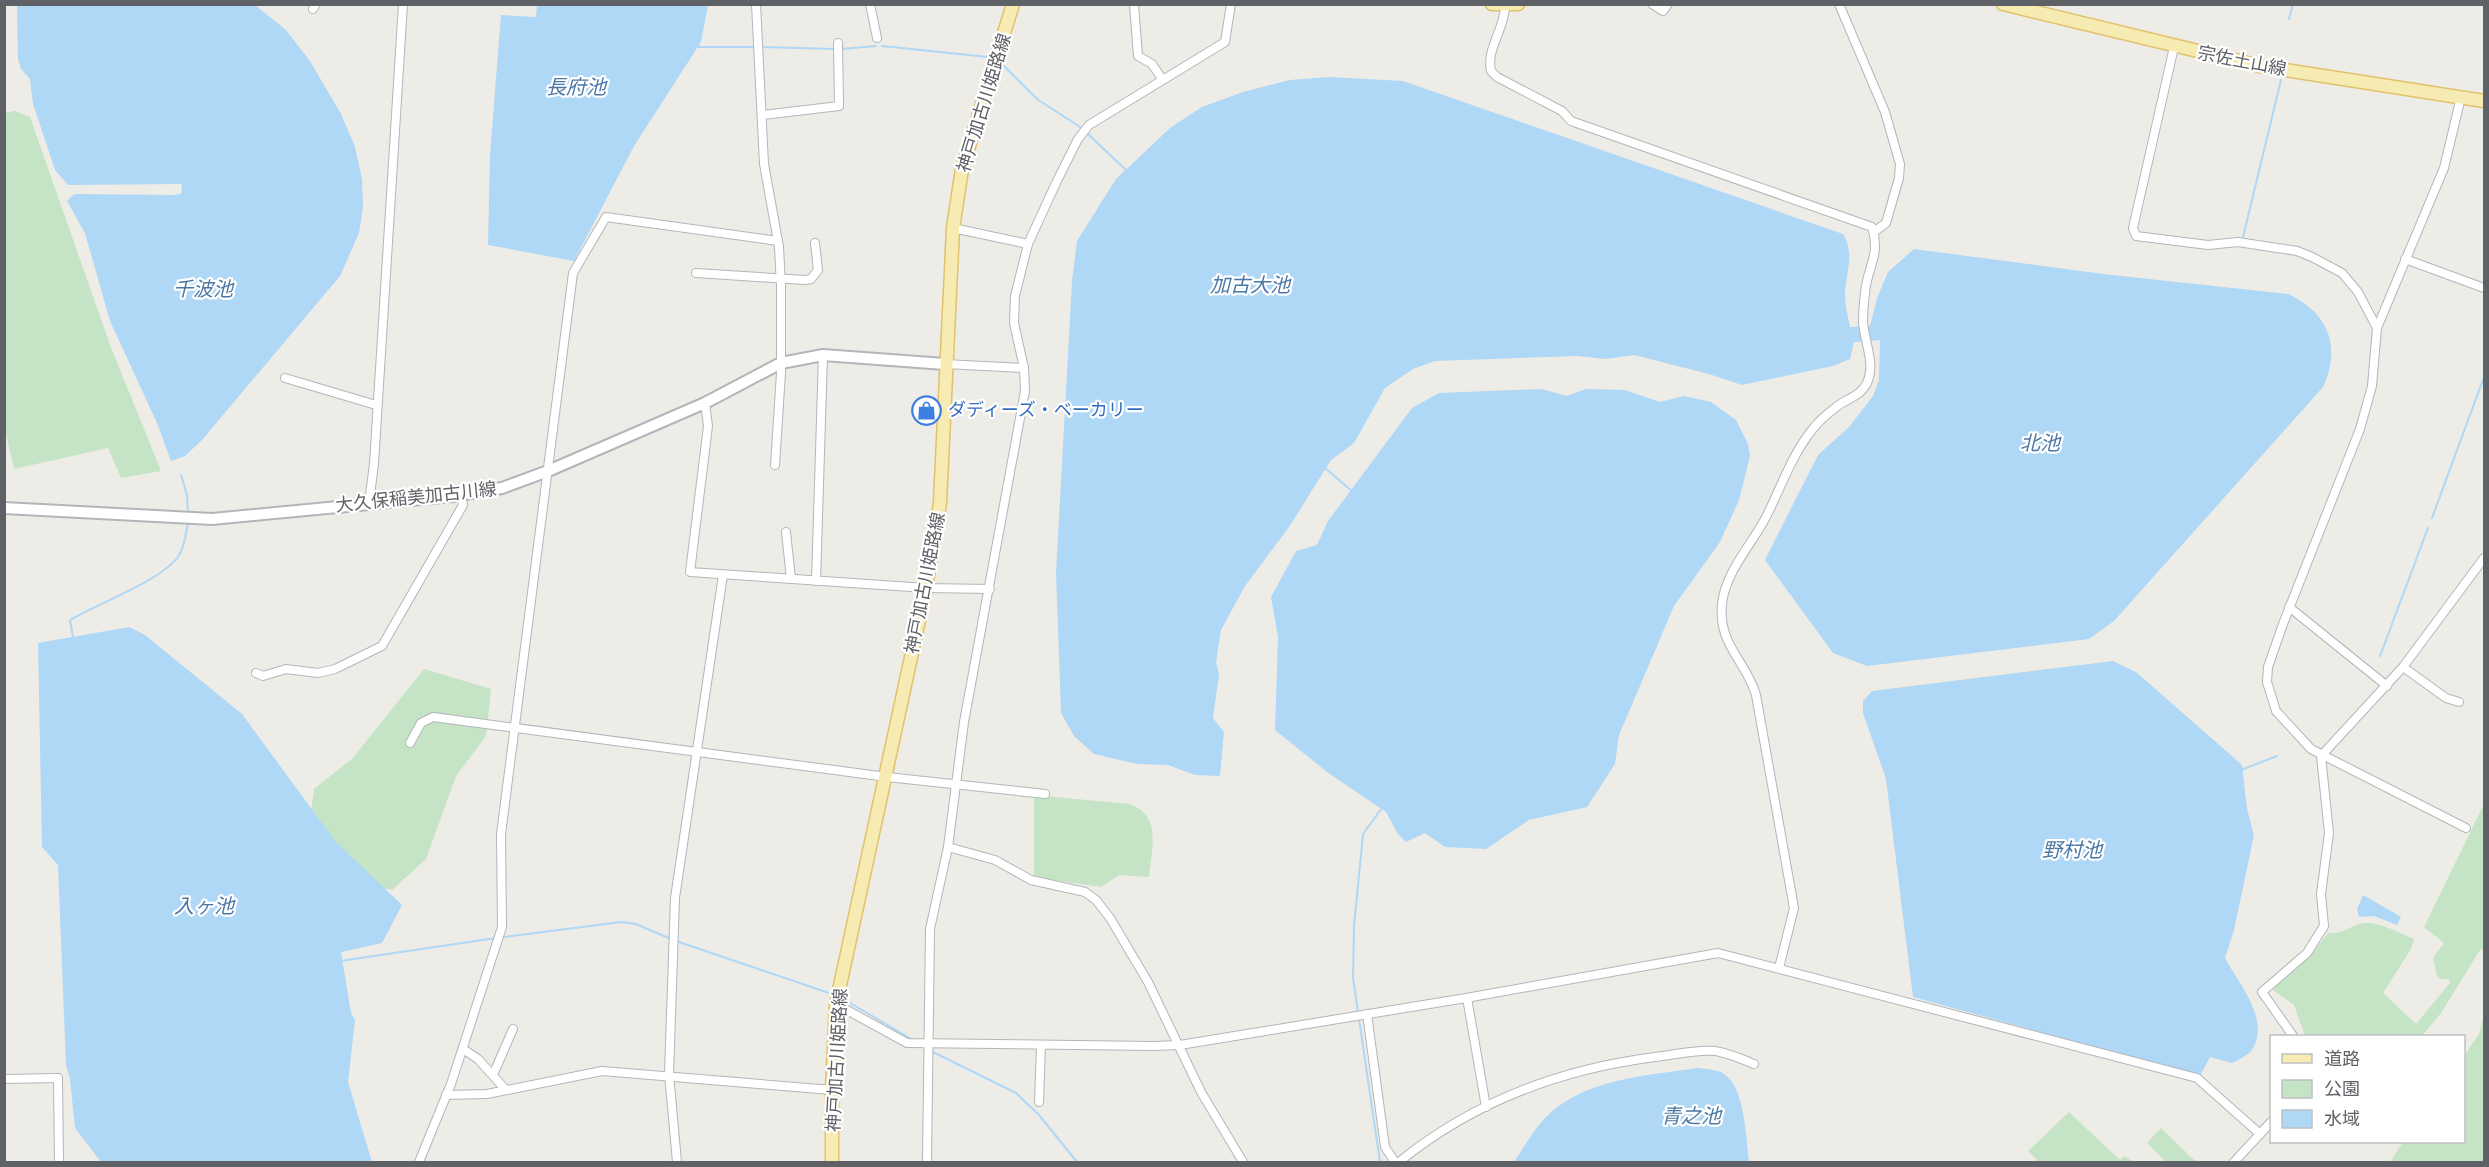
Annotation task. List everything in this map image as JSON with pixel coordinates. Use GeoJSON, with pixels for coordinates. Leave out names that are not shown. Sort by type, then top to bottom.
{"type":"FeatureCollection","features":[{"type":"Feature","properties":{"kind":"main road","name":"神戸加古川姫路線"},"geometry":{"type":"LineString","coordinates":[[832,1162],[832,1090],[836,1004],[926,588],[940,503],[953,228],[962,169],[1013,4]]}},
{"type":"Feature","properties":{"kind":"main road"},"geometry":{"type":"LineString","coordinates":[[1492,4],[1512,5]]}},
{"type":"Feature","properties":{"kind":"main road","name":"宗佐土山線"},"geometry":{"type":"LineString","coordinates":[[2003,4],[2260,66],[2484,101]]}},
{"type":"Feature","properties":{"kind":"main road","name":"大久保稲美加古川線"},"geometry":{"type":"LineString","coordinates":[[4,508],[195,519],[461,495],[502,488],[548,471],[705,403],[781,363],[823,355],[945,364]]}},
{"type":"Feature","properties":{"kind":"street"},"geometry":{"type":"LineString","coordinates":[[369,503],[374,464],[403,4]]}},
{"type":"Feature","properties":{"kind":"street"},"geometry":{"type":"LineString","coordinates":[[756,4],[764,164],[778,241],[781,280],[781,363],[775,465]]}},
{"type":"Feature","properties":{"kind":"street"},"geometry":{"type":"LineString","coordinates":[[870,4],[877,38]]}},
{"type":"Feature","properties":{"kind":"street"},"geometry":{"type":"LineString","coordinates":[[927,1162],[931,1046],[930,929],[948,847],[964,722],[990,589],[1024,391],[1024,368],[1014,322],[1015,296],[1028,244],[1078,139],[1089,125],[1224,42],[1231,4]]}},
{"type":"Feature","properties":{"kind":"street"},"geometry":{"type":"LineString","coordinates":[[1652,4],[1663,11],[1668,4]]}},
{"type":"Feature","properties":{"kind":"street"},"geometry":{"type":"LineString","coordinates":[[1839,4],[1885,112],[1900,164],[1886,223],[1874,232]]}},
{"type":"Feature","properties":{"kind":"street"},"geometry":{"type":"LineString","coordinates":[[1134,5],[1138,56],[1152,64],[1162,79]]}},
{"type":"Feature","properties":{"kind":"street"},"geometry":{"type":"LineString","coordinates":[[1512,5],[1505,15],[1490,55],[1491,71],[1497,77],[1562,111],[1571,122],[1872,227],[1874,232],[1875,259],[1866,289],[1863,321],[1871,364],[1868,381],[1863,390],[1836,406],[1802,443],[1764,521],[1735,570],[1725,591],[1722,604],[1728,645],[1750,676],[1756,695],[1794,908],[1779,968]]}},
{"type":"Feature","properties":{"kind":"street"},"geometry":{"type":"LineString","coordinates":[[763,115],[839,106],[838,43]]}},
{"type":"Feature","properties":{"kind":"street"},"geometry":{"type":"LineString","coordinates":[[2174,47],[2133,228],[2136,236],[2208,245],[2238,242],[2297,251],[2342,273],[2358,292],[2377,328]]}},
{"type":"Feature","properties":{"kind":"street"},"geometry":{"type":"LineString","coordinates":[[2461,98],[2444,168],[2377,328],[2370,399],[2289,607],[2268,667],[2267,682],[2276,711],[2311,749],[2466,828]]}},
{"type":"Feature","properties":{"kind":"street"},"geometry":{"type":"LineString","coordinates":[[419,1162],[463,1049],[502,927],[501,834],[573,273],[606,217],[778,241]]}},
{"type":"Feature","properties":{"kind":"street"},"geometry":{"type":"LineString","coordinates":[[953,228],[1028,244]]}},
{"type":"Feature","properties":{"kind":"street"},"geometry":{"type":"LineString","coordinates":[[696,273],[806,280],[814,275],[819,258],[815,243]]}},
{"type":"Feature","properties":{"kind":"street"},"geometry":{"type":"LineString","coordinates":[[2405,259],[2484,288]]}},
{"type":"Feature","properties":{"kind":"street"},"geometry":{"type":"LineString","coordinates":[[816,580],[823,355]]}},
{"type":"Feature","properties":{"kind":"street"},"geometry":{"type":"LineString","coordinates":[[945,364],[1024,368]]}},
{"type":"Feature","properties":{"kind":"street"},"geometry":{"type":"LineString","coordinates":[[285,378],[376,405]]}},
{"type":"Feature","properties":{"kind":"street"},"geometry":{"type":"LineString","coordinates":[[705,403],[708,426],[690,572],[926,588],[990,589]]}},
{"type":"Feature","properties":{"kind":"street"},"geometry":{"type":"LineString","coordinates":[[256,673],[263,676],[286,669],[318,673],[335,669],[382,646],[463,505],[461,495]]}},
{"type":"Feature","properties":{"kind":"street"},"geometry":{"type":"LineString","coordinates":[[786,532],[792,579]]}},
{"type":"Feature","properties":{"kind":"street"},"geometry":{"type":"LineString","coordinates":[[2292,1035],[2262,992],[2307,953],[2324,926],[2321,894],[2329,833],[2321,756],[2403,667],[2484,558]]}},
{"type":"Feature","properties":{"kind":"street"},"geometry":{"type":"LineString","coordinates":[[677,1162],[669,1074],[675,898],[695,750],[723,575]]}},
{"type":"Feature","properties":{"kind":"street"},"geometry":{"type":"LineString","coordinates":[[2289,607],[2387,686]]}},
{"type":"Feature","properties":{"kind":"street"},"geometry":{"type":"LineString","coordinates":[[2403,667],[2446,698],[2458,702]]}},
{"type":"Feature","properties":{"kind":"street"},"geometry":{"type":"LineString","coordinates":[[410,743],[421,723],[433,717],[885,777],[1045,794]]}},
{"type":"Feature","properties":{"kind":"street"},"geometry":{"type":"LineString","coordinates":[[948,847],[995,861],[1031,880],[1085,892],[1095,900],[1110,918],[1148,982],[1202,1092],[1243,1162]]}},
{"type":"Feature","properties":{"kind":"street"},"geometry":{"type":"LineString","coordinates":[[836,1004],[907,1043],[931,1046],[1180,1045],[1467,998],[1718,953],[1951,1016],[2197,1078],[2260,1134]]}},
{"type":"Feature","properties":{"kind":"street"},"geometry":{"type":"LineString","coordinates":[[1467,998],[1486,1107]]}},
{"type":"Feature","properties":{"kind":"street"},"geometry":{"type":"LineString","coordinates":[[1362,1015],[1385,1147],[1397,1162],[1453,1122],[1558,1076],[1610,1063],[1714,1051],[1754,1064]]}},
{"type":"Feature","properties":{"kind":"street"},"geometry":{"type":"LineString","coordinates":[[493,1075],[513,1029]]}},
{"type":"Feature","properties":{"kind":"street"},"geometry":{"type":"LineString","coordinates":[[1039,1102],[1041,1045]]}},
{"type":"Feature","properties":{"kind":"street"},"geometry":{"type":"LineString","coordinates":[[463,1049],[493,1075],[506,1090]]}},
{"type":"Feature","properties":{"kind":"street"},"geometry":{"type":"LineString","coordinates":[[446,1095],[487,1094],[602,1071],[669,1074],[832,1090]]}},
{"type":"Feature","properties":{"kind":"street"},"geometry":{"type":"LineString","coordinates":[[4,1079],[58,1078],[59,1162]]}},
{"type":"Feature","properties":{"kind":"street"},"geometry":{"type":"LineString","coordinates":[[2234,1162],[2270,1122]]}},
{"type":"Feature","properties":{"kind":"green space"},"geometry":{"type":"Polygon","coordinates":[[[15,111],[30,117],[110,345],[161,471],[121,478],[108,448],[14,469],[4,425],[4,113],[15,111]]]}},
{"type":"Feature","properties":{"kind":"green space"},"geometry":{"type":"Polygon","coordinates":[[[424,669],[491,689],[486,736],[456,776],[426,859],[392,890],[344,879],[310,819],[314,789],[353,758],[424,669]]]}},
{"type":"Feature","properties":{"kind":"green space"},"geometry":{"type":"Polygon","coordinates":[[[1034,795],[1129,804],[1139,809],[1151,824],[1153,845],[1149,877],[1119,875],[1101,887],[1034,877],[1034,795]]]}},
{"type":"Feature","properties":{"kind":"green space"},"geometry":{"type":"Polygon","coordinates":[[[2484,804],[2484,948],[2480,950],[2441,1013],[2423,1035],[2305,1035],[2294,1005],[2272,989],[2312,954],[2328,933],[2337,933],[2364,923],[2383,926],[2414,939],[2411,949],[2383,993],[2416,1024],[2450,983],[2449,979],[2441,979],[2437,976],[2433,958],[2444,943],[2424,927],[2484,804]]]}},
{"type":"Feature","properties":{"kind":"green space"},"geometry":{"type":"Polygon","coordinates":[[[2484,1016],[2484,1162],[2390,1162],[2402,1143],[2465,1143],[2465,1055],[2479,1034],[2484,1016]]]}},
{"type":"Feature","properties":{"kind":"green space"},"geometry":{"type":"Polygon","coordinates":[[[2069,1112],[2120,1160],[2125,1156],[2133,1162],[2039,1162],[2028,1151],[2069,1112]]]}},
{"type":"Feature","properties":{"kind":"green space"},"geometry":{"type":"Polygon","coordinates":[[[2161,1128],[2196,1162],[2166,1162],[2147,1143],[2161,1128]]]}},
{"type":"Feature","properties":{"kind":"water","name":"千波池"},"geometry":{"type":"Polygon","coordinates":[[[17,5],[255,5],[286,30],[310,61],[341,114],[355,147],[362,179],[363,207],[359,233],[340,276],[202,440],[185,456],[171,461],[157,423],[110,321],[85,233],[67,201],[74,194],[181,194],[182,184],[68,185],[55,170],[33,104],[30,79],[21,69],[18,59],[17,5]]]}},
{"type":"Feature","properties":{"kind":"water","name":"長府池"},"geometry":{"type":"Polygon","coordinates":[[[537,5],[708,5],[701,42],[634,146],[574,261],[488,245],[490,155],[501,15],[536,17],[537,5]]]}},
{"type":"Feature","properties":{"kind":"water","name":"加古大池"},"geometry":{"type":"Polygon","coordinates":[[[1330,77],[1403,81],[1843,234],[1849,249],[1845,294],[1850,327],[1870,326],[1877,298],[1888,272],[1914,249],[2103,274],[2288,294],[2313,310],[2328,332],[2331,345],[2329,372],[2323,387],[2114,621],[2089,639],[1867,666],[1833,653],[1765,560],[1818,455],[1849,427],[1873,396],[1879,380],[1880,340],[1854,342],[1850,359],[1833,366],[1742,385],[1634,355],[1606,359],[1577,356],[1435,361],[1413,369],[1385,388],[1354,443],[1331,460],[1289,527],[1245,586],[1221,630],[1216,662],[1219,674],[1213,718],[1224,732],[1220,776],[1195,775],[1168,765],[1137,764],[1094,754],[1074,736],[1061,713],[1056,573],[1072,281],[1077,241],[1116,179],[1170,128],[1202,107],[1243,92],[1290,80],[1330,77]]]}},
{"type":"Feature","properties":{"kind":"water"},"geometry":{"type":"Polygon","coordinates":[[[1541,389],[1567,396],[1586,389],[1625,390],[1660,402],[1684,396],[1711,402],[1736,420],[1748,444],[1750,456],[1739,500],[1720,542],[1674,606],[1619,735],[1615,764],[1587,807],[1529,820],[1486,849],[1445,847],[1425,833],[1406,842],[1398,834],[1386,812],[1327,772],[1275,730],[1278,637],[1271,597],[1296,551],[1317,545],[1328,521],[1412,408],[1439,393],[1541,389]]]}},
{"type":"Feature","properties":{"kind":"water","name":"入ヶ池"},"geometry":{"type":"Polygon","coordinates":[[[129,627],[145,635],[242,714],[335,841],[402,905],[382,943],[341,952],[351,1013],[355,1020],[348,1082],[372,1162],[101,1162],[75,1128],[70,1079],[66,1065],[58,865],[42,847],[38,643],[129,627]]]}},
{"type":"Feature","properties":{"kind":"water","name":"野村池"},"geometry":{"type":"Polygon","coordinates":[[[2113,661],[2136,672],[2242,765],[2247,809],[2254,835],[2234,930],[2225,958],[2251,1002],[2258,1027],[2257,1038],[2250,1052],[2232,1063],[2210,1057],[2200,1076],[1913,997],[1886,779],[1863,713],[1863,701],[1872,691],[2113,661]]]}},
{"type":"Feature","properties":{"kind":"water"},"geometry":{"type":"Polygon","coordinates":[[[2363,895],[2401,917],[2397,925],[2374,916],[2359,917],[2357,909],[2363,895]]]}},
{"type":"Feature","properties":{"kind":"water","name":"青之池"},"geometry":{"type":"Polygon","coordinates":[[[1697,1068],[1721,1072],[1731,1081],[1736,1090],[1743,1114],[1749,1162],[1514,1162],[1546,1117],[1579,1094],[1617,1081],[1697,1068]]]}},
{"type":"Feature","properties":{"kind":"waterway"},"geometry":{"type":"LineString","coordinates":[[2289,19],[2293,4]]}},
{"type":"Feature","properties":{"kind":"waterway"},"geometry":{"type":"LineString","coordinates":[[841,49],[876,46]]}},
{"type":"Feature","properties":{"kind":"waterway"},"geometry":{"type":"LineString","coordinates":[[882,46],[988,57]]}},
{"type":"Feature","properties":{"kind":"waterway"},"geometry":{"type":"LineString","coordinates":[[698,47],[754,47]]}},
{"type":"Feature","properties":{"kind":"waterway"},"geometry":{"type":"LineString","coordinates":[[762,47],[834,49]]}},
{"type":"Feature","properties":{"kind":"waterway"},"geometry":{"type":"LineString","coordinates":[[1002,64],[1037,99],[1080,127]]}},
{"type":"Feature","properties":{"kind":"waterway"},"geometry":{"type":"LineString","coordinates":[[2243,237],[2281,80]]}},
{"type":"Feature","properties":{"kind":"waterway"},"geometry":{"type":"LineString","coordinates":[[1088,134],[1127,171]]}},
{"type":"Feature","properties":{"kind":"waterway"},"geometry":{"type":"LineString","coordinates":[[2432,518],[2484,377]]}},
{"type":"Feature","properties":{"kind":"waterway"},"geometry":{"type":"LineString","coordinates":[[1325,468],[1352,491]]}},
{"type":"Feature","properties":{"kind":"waterway"},"geometry":{"type":"LineString","coordinates":[[181,475],[187,495],[188,513]]}},
{"type":"Feature","properties":{"kind":"waterway"},"geometry":{"type":"LineString","coordinates":[[73,637],[70,620],[143,583],[169,566],[182,549],[188,522]]}},
{"type":"Feature","properties":{"kind":"waterway"},"geometry":{"type":"LineString","coordinates":[[2380,656],[2428,528]]}},
{"type":"Feature","properties":{"kind":"waterway"},"geometry":{"type":"LineString","coordinates":[[2241,770],[2277,756]]}},
{"type":"Feature","properties":{"kind":"waterway"},"geometry":{"type":"LineString","coordinates":[[1380,1162],[1353,978],[1354,926],[1363,834],[1382,808]]}},
{"type":"Feature","properties":{"kind":"waterway"},"geometry":{"type":"LineString","coordinates":[[505,937],[621,922],[636,924],[671,939]]}},
{"type":"Feature","properties":{"kind":"waterway"},"geometry":{"type":"LineString","coordinates":[[340,961],[496,938]]}},
{"type":"Feature","properties":{"kind":"waterway"},"geometry":{"type":"LineString","coordinates":[[676,941],[832,994]]}},
{"type":"Feature","properties":{"kind":"waterway"},"geometry":{"type":"LineString","coordinates":[[845,1000],[913,1040]]}},
{"type":"Feature","properties":{"kind":"waterway"},"geometry":{"type":"LineString","coordinates":[[933,1052],[1016,1093],[1039,1115],[1077,1162]]}},
{"type":"Feature","properties":{"kind":"place","name":"ダディーズ・ベーカリー"},"geometry":{"type":"Point","coordinates":[927,410]}},
{"type":"Feature","properties":{"kind":"water label","name":"北池"},"geometry":{"type":"Point","coordinates":[2040,443]}}]}
